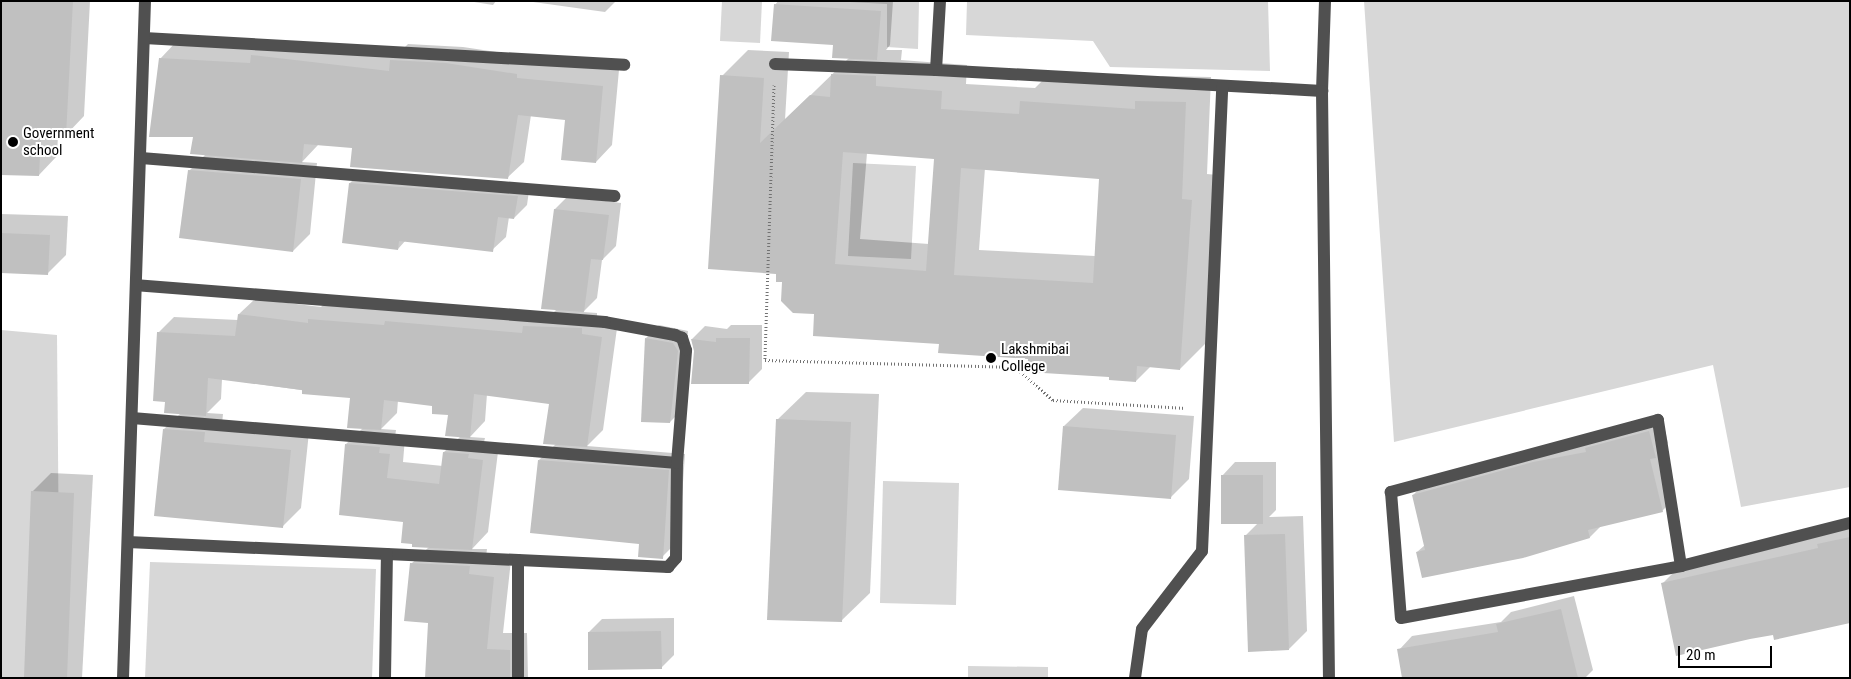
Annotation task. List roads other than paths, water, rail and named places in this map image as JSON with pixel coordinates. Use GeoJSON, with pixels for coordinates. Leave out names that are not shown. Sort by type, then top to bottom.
{"type":"FeatureCollection","features":[{"type":"Feature","properties":{"kind":"street"},"geometry":{"type":"LineString","coordinates":[[123,678],[146,1]]}},
{"type":"Feature","properties":{"kind":"street"},"geometry":{"type":"LineString","coordinates":[[936,70],[940,1]]}},
{"type":"Feature","properties":{"kind":"street"},"geometry":{"type":"LineString","coordinates":[[1325,1],[1322,90],[1328,678]]}},
{"type":"Feature","properties":{"kind":"street"},"geometry":{"type":"LineString","coordinates":[[144,38],[624,66]]}},
{"type":"Feature","properties":{"kind":"street"},"geometry":{"type":"LineString","coordinates":[[775,64],[936,70],[1322,90]]}},
{"type":"Feature","properties":{"kind":"street"},"geometry":{"type":"LineString","coordinates":[[1135,678],[1142,629],[1202,551],[1222,86]]}},
{"type":"Feature","properties":{"kind":"street"},"geometry":{"type":"LineString","coordinates":[[140,158],[614,196]]}},
{"type":"Feature","properties":{"kind":"street"},"geometry":{"type":"LineString","coordinates":[[128,542],[668,567],[676,558],[677,462],[686,350],[682,338],[675,335],[605,322],[137,285]]}},
{"type":"Feature","properties":{"kind":"street"},"geometry":{"type":"LineString","coordinates":[[132,418],[677,462]]}},
{"type":"Feature","properties":{"kind":"street"},"geometry":{"type":"LineString","coordinates":[[1680,566],[1660,422],[1655,419],[1391,492],[1401,618],[1680,566],[1850,523]]}},
{"type":"Feature","properties":{"kind":"street"},"geometry":{"type":"LineString","coordinates":[[385,678],[387,554]]}},
{"type":"Feature","properties":{"kind":"street"},"geometry":{"type":"LineString","coordinates":[[518,560],[518,678]]}},
{"type":"Feature","properties":{"kind":"place","name":"Government school"},"geometry":{"type":"Point","coordinates":[13,142]}},
{"type":"Feature","properties":{"kind":"place","name":"Lakshmibai College"},"geometry":{"type":"Point","coordinates":[991,358]}}]}
